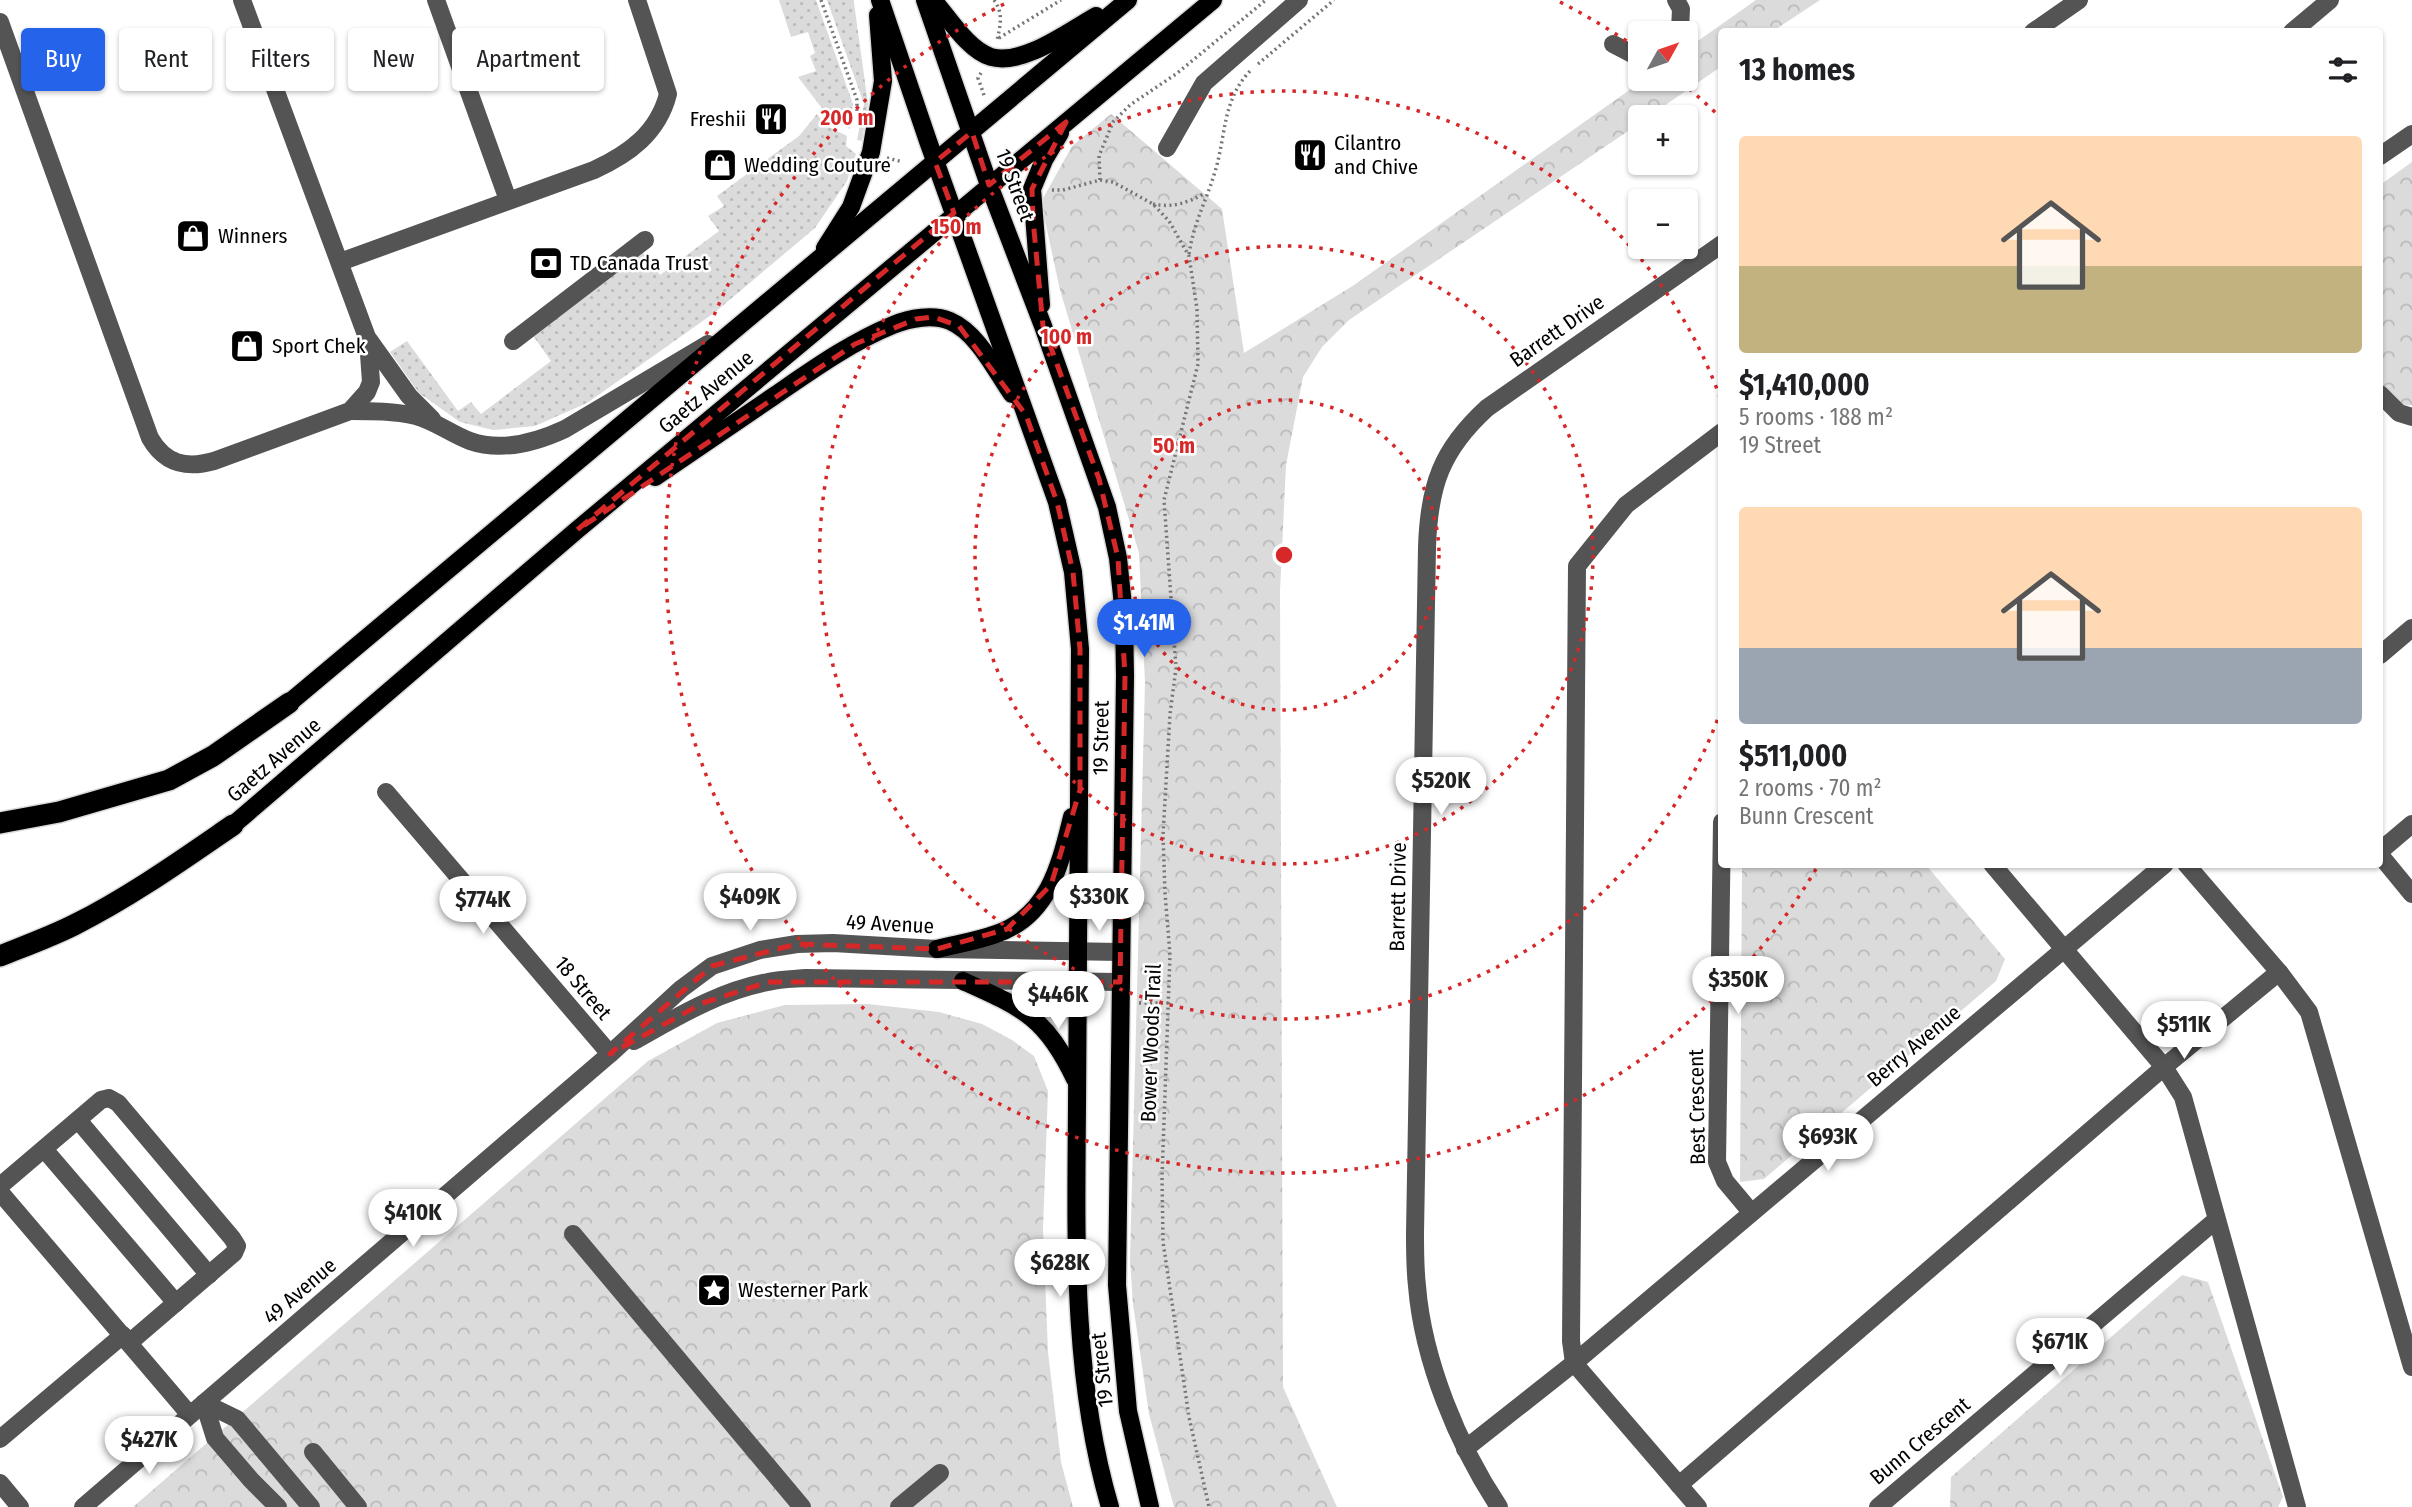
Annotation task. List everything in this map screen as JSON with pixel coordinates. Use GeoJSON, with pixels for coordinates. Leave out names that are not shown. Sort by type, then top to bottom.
{"type":"FeatureCollection","features":[{"type":"Feature","properties":{"kind":"highway"},"geometry":{"type":"LineString","coordinates":[[0,823],[59,812],[169,779],[235,742],[289,703]]}},
{"type":"Feature","properties":{"kind":"highway"},"geometry":{"type":"LineString","coordinates":[[0,956],[74,925],[119,900],[233,825]]}},
{"type":"Feature","properties":{"kind":"main road","name":"19 Street"},"geometry":{"type":"LineString","coordinates":[[879,0],[1057,502],[1073,572],[1080,649],[1076,1211],[1080,1323],[1089,1409],[1110,1507]]}},
{"type":"Feature","properties":{"kind":"main road"},"geometry":{"type":"LineString","coordinates":[[816,262],[851,207],[872,152],[883,81],[879,0]]}},
{"type":"Feature","properties":{"kind":"main road","name":"19 Street"},"geometry":{"type":"LineString","coordinates":[[925,0],[989,185],[1099,479],[1118,558],[1124,615],[1125,676],[1117,1285],[1128,1411],[1150,1507]]}},
{"type":"Feature","properties":{"kind":"main road"},"geometry":{"type":"LineString","coordinates":[[933,0],[973,45],[990,57],[1000,58],[1032,53],[1127,0]]}},
{"type":"Feature","properties":{"kind":"main road","name":"Gaetz Avenue"},"geometry":{"type":"LineString","coordinates":[[289,703],[1127,0]]}},
{"type":"Feature","properties":{"kind":"main road","name":"Gaetz Avenue"},"geometry":{"type":"LineString","coordinates":[[233,825],[577,530],[954,213],[1213,0]]}},
{"type":"Feature","properties":{"kind":"main road"},"geometry":{"type":"LineString","coordinates":[[1043,326],[1032,189],[1044,160],[1066,122]]}},
{"type":"Feature","properties":{"kind":"main road"},"geometry":{"type":"LineString","coordinates":[[577,530],[806,373],[894,324],[934,317],[959,326],[983,351],[1026,415]]}},
{"type":"Feature","properties":{"kind":"main road"},"geometry":{"type":"LineString","coordinates":[[937,949],[997,934],[1019,922],[1044,898],[1059,870],[1080,790]]}},
{"type":"Feature","properties":{"kind":"main road"},"geometry":{"type":"LineString","coordinates":[[963,981],[1012,1003],[1036,1020],[1060,1050],[1077,1082]]}},
{"type":"Feature","properties":{"kind":"street"},"geometry":{"type":"LineString","coordinates":[[242,0],[368,340],[371,382],[367,393],[350,411]]}},
{"type":"Feature","properties":{"kind":"street"},"geometry":{"type":"LineString","coordinates":[[436,0],[508,200]]}},
{"type":"Feature","properties":{"kind":"street"},"geometry":{"type":"LineString","coordinates":[[340,262],[618,159],[639,142],[657,122],[664,110],[668,94],[637,0]]}},
{"type":"Feature","properties":{"kind":"street"},"geometry":{"type":"LineString","coordinates":[[1167,148],[1203,83],[1299,0]]}},
{"type":"Feature","properties":{"kind":"street"},"geometry":{"type":"LineString","coordinates":[[1676,0],[1681,9],[1680,21]]}},
{"type":"Feature","properties":{"kind":"street"},"geometry":{"type":"LineString","coordinates":[[2039,28],[2079,0]]}},
{"type":"Feature","properties":{"kind":"street"},"geometry":{"type":"LineString","coordinates":[[2297,28],[2330,0]]}},
{"type":"Feature","properties":{"kind":"street"},"geometry":{"type":"LineString","coordinates":[[0,22],[150,438],[157,450],[169,460],[181,464],[203,464],[350,411],[395,412],[417,416],[471,441],[496,446],[540,439],[582,420],[747,320]]}},
{"type":"Feature","properties":{"kind":"street"},"geometry":{"type":"LineString","coordinates":[[1613,44],[1628,52]]}},
{"type":"Feature","properties":{"kind":"street"},"geometry":{"type":"LineString","coordinates":[[2383,154],[2412,134]]}},
{"type":"Feature","properties":{"kind":"street"},"geometry":{"type":"LineString","coordinates":[[513,341],[645,240]]}},
{"type":"Feature","properties":{"kind":"street","name":"Barrett Drive"},"geometry":{"type":"LineString","coordinates":[[1499,1507],[1465,1449],[1445,1400],[1433,1365],[1417,1289],[1427,547],[1430,507],[1442,466],[1452,446],[1468,425],[1487,408],[1718,247]]}},
{"type":"Feature","properties":{"kind":"street"},"geometry":{"type":"LineString","coordinates":[[368,340],[409,396],[440,425]]}},
{"type":"Feature","properties":{"kind":"street"},"geometry":{"type":"LineString","coordinates":[[2383,397],[2399,413],[2412,417]]}},
{"type":"Feature","properties":{"kind":"street"},"geometry":{"type":"LineString","coordinates":[[1698,1507],[1574,1363],[1571,1341],[1577,566],[1626,505],[1718,435]]}},
{"type":"Feature","properties":{"kind":"street"},"geometry":{"type":"LineString","coordinates":[[2383,645],[2412,628]]}},
{"type":"Feature","properties":{"kind":"street","name":"18 Street"},"geometry":{"type":"LineString","coordinates":[[386,792],[610,1054]]}},
{"type":"Feature","properties":{"kind":"street"},"geometry":{"type":"LineString","coordinates":[[2383,850],[2412,824]]}},
{"type":"Feature","properties":{"kind":"street"},"geometry":{"type":"LineString","coordinates":[[2383,857],[2412,894]]}},
{"type":"Feature","properties":{"kind":"street","name":"Best Crescent"},"geometry":{"type":"LineString","coordinates":[[1721,868],[1717,1162],[1725,1181],[1751,1212]]}},
{"type":"Feature","properties":{"kind":"street"},"geometry":{"type":"LineString","coordinates":[[1995,868],[2164,1067],[2187,1108],[2297,1507]]}},
{"type":"Feature","properties":{"kind":"street","name":"Berry Avenue"},"geometry":{"type":"LineString","coordinates":[[1465,1449],[1574,1363],[2160,868]]}},
{"type":"Feature","properties":{"kind":"street"},"geometry":{"type":"LineString","coordinates":[[2189,868],[2302,1000],[2314,1022],[2412,1367]]}},
{"type":"Feature","properties":{"kind":"street","name":"49 Avenue"},"geometry":{"type":"LineString","coordinates":[[83,1507],[610,1054],[681,989],[712,967],[760,950],[797,944],[1121,952]]}},
{"type":"Feature","properties":{"kind":"street"},"geometry":{"type":"LineString","coordinates":[[1679,1485],[2164,1067],[2279,972]]}},
{"type":"Feature","properties":{"kind":"street","name":"49 Avenue"},"geometry":{"type":"LineString","coordinates":[[610,1054],[703,1003],[733,991],[768,982],[806,978],[1120,982]]}},
{"type":"Feature","properties":{"kind":"street"},"geometry":{"type":"LineString","coordinates":[[0,1439],[126,1339],[176,1304],[234,1254],[237,1246],[118,1103],[110,1098],[101,1100],[78,1119],[0,1189],[126,1339],[197,1409],[215,1438],[278,1507]]}},
{"type":"Feature","properties":{"kind":"street"},"geometry":{"type":"LineString","coordinates":[[78,1119],[209,1275]]}},
{"type":"Feature","properties":{"kind":"street"},"geometry":{"type":"LineString","coordinates":[[44,1149],[176,1304]]}},
{"type":"Feature","properties":{"kind":"street","name":"Bunn Crescent"},"geometry":{"type":"LineString","coordinates":[[1878,1507],[2216,1220]]}},
{"type":"Feature","properties":{"kind":"street"},"geometry":{"type":"LineString","coordinates":[[573,1234],[802,1507]]}},
{"type":"Feature","properties":{"kind":"street"},"geometry":{"type":"LineString","coordinates":[[197,1409],[237,1419],[311,1507]]}},
{"type":"Feature","properties":{"kind":"street"},"geometry":{"type":"LineString","coordinates":[[313,1452],[351,1504]]}},
{"type":"Feature","properties":{"kind":"street"},"geometry":{"type":"LineString","coordinates":[[899,1507],[940,1473]]}},
{"type":"Feature","properties":{"kind":"street"},"geometry":{"type":"LineString","coordinates":[[251,1480],[264,1507]]}},
{"type":"Feature","properties":{"kind":"street"},"geometry":{"type":"LineString","coordinates":[[0,1483],[20,1507]]}},
{"type":"Feature","properties":{"kind":"path"},"geometry":{"type":"LineString","coordinates":[[821,0],[857,100],[857,120]]}},
{"type":"Feature","properties":{"kind":"path"},"geometry":{"type":"LineString","coordinates":[[994,0],[1000,8],[1001,17],[996,46]]}},
{"type":"Feature","properties":{"kind":"path"},"geometry":{"type":"LineString","coordinates":[[997,39],[1061,0]]}},
{"type":"Feature","properties":{"kind":"path"},"geometry":{"type":"LineString","coordinates":[[1045,190],[1063,190],[1100,180],[1099,156],[1113,122],[1266,0]]}},
{"type":"Feature","properties":{"kind":"path"},"geometry":{"type":"LineString","coordinates":[[1189,256],[1196,219],[1214,177],[1230,99],[1241,80],[1334,0]]}},
{"type":"Feature","properties":{"kind":"path"},"geometry":{"type":"LineString","coordinates":[[1318,1],[1325,8]]}},
{"type":"Feature","properties":{"kind":"path"},"geometry":{"type":"LineString","coordinates":[[980,75],[978,78],[984,96]]}},
{"type":"Feature","properties":{"kind":"path"},"geometry":{"type":"LineString","coordinates":[[885,157],[902,162],[910,156]]}},
{"type":"Feature","properties":{"kind":"path","name":"Bower Woods Trail"},"geometry":{"type":"LineString","coordinates":[[1100,180],[1113,182],[1153,204],[1169,221],[1189,256],[1197,309],[1198,363],[1164,500],[1176,668],[1170,714],[1163,835],[1164,893],[1170,955],[1162,1177],[1163,1242],[1189,1417],[1209,1507]]}},
{"type":"Feature","properties":{"kind":"path"},"geometry":{"type":"LineString","coordinates":[[1153,204],[1180,205],[1207,192]]}},
{"type":"Feature","properties":{"kind":"path"},"geometry":{"type":"LineString","coordinates":[[1133,1003],[1168,1003]]}},
{"type":"Feature","properties":{"kind":"highlighted area"},"geometry":{"type":"Polygon","coordinates":[[[1066,122],[1032,189],[1033,219],[1043,326],[1099,479],[1118,558],[1125,676],[1120,982],[768,982],[703,1003],[610,1054],[712,966],[797,944],[937,949],[1007,929],[1051,885],[1080,790],[1080,649],[1073,572],[1057,502],[1026,415],[959,326],[934,317],[916,319],[855,344],[577,530],[954,213],[935,162],[972,132],[989,185],[1066,122]]]}},
{"type":"Feature","properties":{"kind":"green space"},"geometry":{"type":"Polygon","coordinates":[[[779,0],[816,0],[853,104],[850,129],[831,120],[798,77],[816,71],[810,56],[815,53],[808,32],[791,37],[779,0]]]}},
{"type":"Feature","properties":{"kind":"green space"},"geometry":{"type":"Polygon","coordinates":[[[827,0],[854,0],[868,104],[862,141],[857,140],[864,104],[827,0]]]}},
{"type":"Feature","properties":{"kind":"green space"},"geometry":{"type":"Polygon","coordinates":[[[1756,0],[1820,0],[1778,28],[1718,28],[1718,69],[1698,83],[1698,41],[1756,0]]]}},
{"type":"Feature","properties":{"kind":"green space"},"geometry":{"type":"Polygon","coordinates":[[[1628,91],[1686,91],[1665,105],[1628,105],[1628,131],[1349,320],[1322,347],[1303,377],[1286,465],[1280,591],[1283,1387],[1337,1507],[1174,1507],[1149,1414],[1133,1304],[1130,1260],[1145,683],[1139,553],[1060,290],[1041,202],[1072,146],[1111,114],[1222,209],[1244,353],[1354,285],[1628,91]]]}},
{"type":"Feature","properties":{"kind":"green space"},"geometry":{"type":"Polygon","coordinates":[[[817,114],[825,125],[847,136],[846,146],[856,154],[847,181],[815,228],[714,313],[587,403],[535,426],[493,430],[460,422],[419,393],[390,352],[407,341],[458,411],[471,402],[481,414],[551,361],[531,333],[642,251],[660,275],[719,231],[708,216],[724,206],[717,196],[799,136],[817,114]]]}},
{"type":"Feature","properties":{"kind":"green space"},"geometry":{"type":"Polygon","coordinates":[[[2412,162],[2412,405],[2399,406],[2383,388],[2383,183],[2412,162]]]}},
{"type":"Feature","properties":{"kind":"green space"},"geometry":{"type":"Polygon","coordinates":[[[1742,868],[1929,868],[2005,959],[1996,981],[1764,1179],[1740,1182],[1742,868]]]}},
{"type":"Feature","properties":{"kind":"green space","name":"Westerner Park"},"geometry":{"type":"Polygon","coordinates":[[[868,1004],[939,1012],[982,1024],[1034,1056],[1048,1091],[1043,1229],[1048,1352],[1061,1462],[1073,1507],[133,1507],[648,1061],[717,1023],[785,1005],[868,1004]]]}},
{"type":"Feature","properties":{"kind":"green space"},"geometry":{"type":"Polygon","coordinates":[[[2182,1275],[2208,1282],[2283,1497],[2278,1507],[1950,1507],[1951,1477],[2182,1275]]]}},
{"type":"Feature","properties":{"kind":"place","name":"Freshii"},"geometry":{"type":"Point","coordinates":[771,119]}},
{"type":"Feature","properties":{"kind":"place","name":"Cilantro and Chive"},"geometry":{"type":"Point","coordinates":[1310,155]}},
{"type":"Feature","properties":{"kind":"place","name":"Wedding Couture"},"geometry":{"type":"Point","coordinates":[720,165]}},
{"type":"Feature","properties":{"kind":"place","name":"Winners"},"geometry":{"type":"Point","coordinates":[193,236]}},
{"type":"Feature","properties":{"kind":"place","name":"TD Canada Trust"},"geometry":{"type":"Point","coordinates":[546,263]}},
{"type":"Feature","properties":{"kind":"place","name":"Sport Chek"},"geometry":{"type":"Point","coordinates":[247,346]}},
{"type":"Feature","properties":{"kind":"place","name":"Westerner Park"},"geometry":{"type":"Point","coordinates":[714,1290]}}]}
